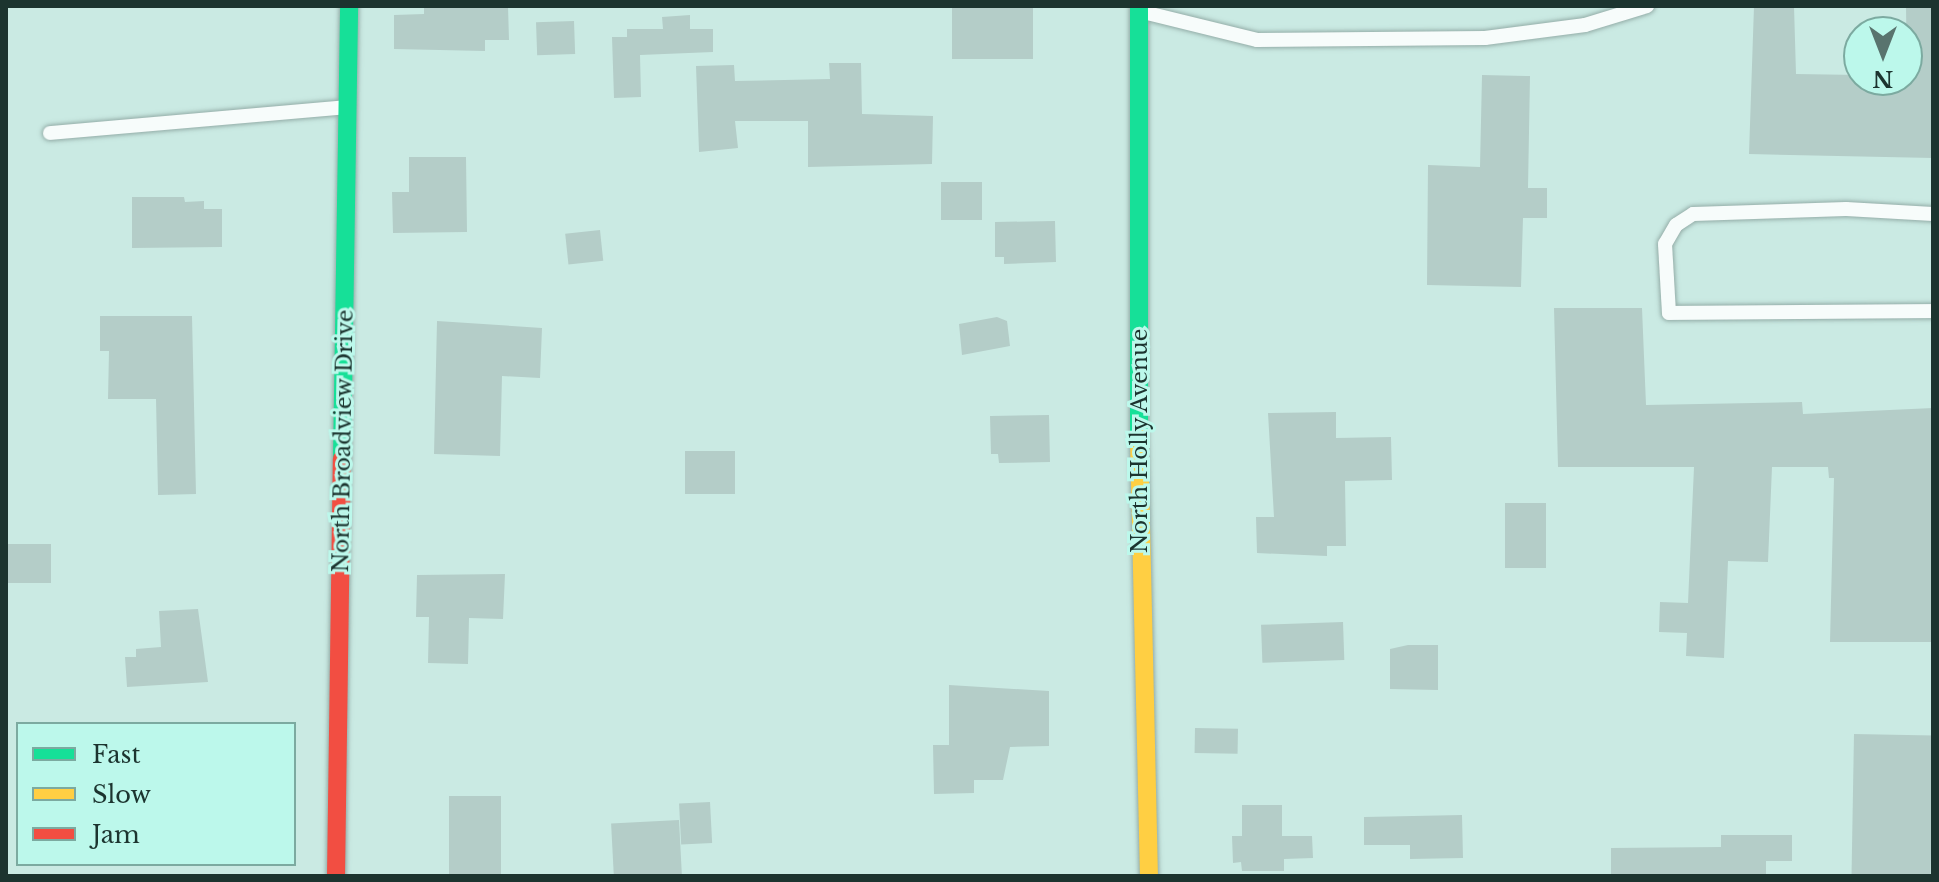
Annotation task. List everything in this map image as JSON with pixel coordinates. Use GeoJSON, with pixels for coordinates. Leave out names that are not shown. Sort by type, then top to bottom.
{"type":"FeatureCollection","features":[{"type":"Feature","properties":{"kind":"street","name":"North Broadview Drive"},"geometry":{"type":"LineString","coordinates":[[336,876],[349,6]]}},
{"type":"Feature","properties":{"kind":"street","name":"North Holly Avenue"},"geometry":{"type":"LineString","coordinates":[[1139,8],[1139,495],[1149,876]]}},
{"type":"Feature","properties":{"kind":"lane"},"geometry":{"type":"LineString","coordinates":[[1139,8],[1257,40],[1485,38],[1585,25],[1647,6]]}},
{"type":"Feature","properties":{"kind":"lane"},"geometry":{"type":"LineString","coordinates":[[50,133],[348,106]]}},
{"type":"Feature","properties":{"kind":"lane"},"geometry":{"type":"LineString","coordinates":[[1933,214],[1693,214],[1676,225],[1665,244],[1669,313],[1933,311]]}},
{"type":"Feature","properties":{"kind":"building"},"geometry":{"type":"Polygon","coordinates":[[[424,6],[508,6],[509,40],[485,40],[485,51],[394,49],[394,15],[424,14],[424,6]]]}},
{"type":"Feature","properties":{"kind":"building"},"geometry":{"type":"Polygon","coordinates":[[[952,6],[1033,6],[1033,59],[952,59],[952,6]]]}},
{"type":"Feature","properties":{"kind":"building"},"geometry":{"type":"Polygon","coordinates":[[[1754,6],[1794,6],[1796,74],[1843,75],[1843,96],[1923,96],[1923,16],[1906,16],[1906,6],[1933,6],[1933,158],[1749,154],[1754,6]]]}},
{"type":"Feature","properties":{"kind":"building"},"geometry":{"type":"Polygon","coordinates":[[[690,15],[690,29],[713,29],[713,52],[640,55],[641,97],[614,98],[612,37],[627,37],[627,29],[663,29],[662,17],[690,15]]]}},
{"type":"Feature","properties":{"kind":"building"},"geometry":{"type":"Polygon","coordinates":[[[574,21],[575,54],[537,55],[536,22],[574,21]]]}},
{"type":"Feature","properties":{"kind":"building"},"geometry":{"type":"Polygon","coordinates":[[[829,63],[861,63],[862,114],[933,116],[932,164],[808,167],[808,121],[735,121],[738,148],[699,152],[696,66],[734,65],[735,81],[830,79],[829,63]]]}},
{"type":"Feature","properties":{"kind":"building"},"geometry":{"type":"Polygon","coordinates":[[[1482,75],[1530,76],[1528,188],[1547,188],[1547,218],[1523,218],[1521,287],[1427,285],[1428,165],[1480,167],[1482,75]]]}},
{"type":"Feature","properties":{"kind":"building"},"geometry":{"type":"Polygon","coordinates":[[[409,157],[466,157],[467,232],[393,233],[392,192],[409,192],[409,157]]]}},
{"type":"Feature","properties":{"kind":"building"},"geometry":{"type":"Polygon","coordinates":[[[941,182],[982,182],[982,220],[941,220],[941,182]]]}},
{"type":"Feature","properties":{"kind":"building"},"geometry":{"type":"Polygon","coordinates":[[[132,197],[184,197],[185,202],[204,201],[204,209],[222,209],[222,247],[132,248],[132,197]]]}},
{"type":"Feature","properties":{"kind":"building"},"geometry":{"type":"Polygon","coordinates":[[[1055,221],[1056,262],[1004,264],[1004,257],[995,257],[995,222],[1055,221]]]}},
{"type":"Feature","properties":{"kind":"building"},"geometry":{"type":"Polygon","coordinates":[[[600,230],[603,261],[568,264],[565,234],[600,230]]]}},
{"type":"Feature","properties":{"kind":"building"},"geometry":{"type":"Polygon","coordinates":[[[1554,308],[1642,308],[1646,405],[1802,402],[1803,414],[1933,408],[1933,642],[1830,642],[1834,478],[1829,478],[1828,467],[1772,467],[1768,562],[1728,561],[1724,658],[1686,656],[1687,633],[1659,632],[1660,602],[1688,603],[1694,467],[1558,467],[1554,308]]]}},
{"type":"Feature","properties":{"kind":"building"},"geometry":{"type":"Polygon","coordinates":[[[100,316],[192,316],[196,494],[158,495],[156,399],[108,399],[109,351],[100,351],[100,316]]]}},
{"type":"Feature","properties":{"kind":"building"},"geometry":{"type":"Polygon","coordinates":[[[997,317],[1007,321],[1010,346],[962,355],[959,324],[997,317]]]}},
{"type":"Feature","properties":{"kind":"building"},"geometry":{"type":"Polygon","coordinates":[[[437,321],[542,328],[540,378],[502,376],[500,456],[434,454],[437,321]]]}},
{"type":"Feature","properties":{"kind":"building"},"geometry":{"type":"Polygon","coordinates":[[[1336,412],[1336,438],[1391,437],[1392,480],[1345,481],[1346,546],[1327,546],[1327,556],[1257,553],[1256,517],[1274,517],[1268,413],[1336,412]]]}},
{"type":"Feature","properties":{"kind":"building"},"geometry":{"type":"Polygon","coordinates":[[[1049,415],[1050,462],[999,463],[998,454],[991,454],[990,416],[1049,415]]]}},
{"type":"Feature","properties":{"kind":"building"},"geometry":{"type":"Polygon","coordinates":[[[685,451],[735,451],[735,494],[685,494],[685,451]]]}},
{"type":"Feature","properties":{"kind":"building"},"geometry":{"type":"Polygon","coordinates":[[[1505,503],[1546,503],[1546,568],[1505,568],[1505,503]]]}},
{"type":"Feature","properties":{"kind":"building"},"geometry":{"type":"Polygon","coordinates":[[[6,544],[51,544],[51,583],[6,583],[6,544]]]}},
{"type":"Feature","properties":{"kind":"building"},"geometry":{"type":"Polygon","coordinates":[[[505,574],[503,619],[469,618],[468,664],[428,663],[429,617],[416,617],[417,575],[505,574]]]}},
{"type":"Feature","properties":{"kind":"building"},"geometry":{"type":"Polygon","coordinates":[[[198,609],[208,682],[127,687],[125,657],[136,657],[136,649],[161,647],[159,611],[198,609]]]}},
{"type":"Feature","properties":{"kind":"building"},"geometry":{"type":"Polygon","coordinates":[[[1343,622],[1344,660],[1262,663],[1261,625],[1343,622]]]}},
{"type":"Feature","properties":{"kind":"building"},"geometry":{"type":"Polygon","coordinates":[[[1408,645],[1438,645],[1438,690],[1390,689],[1390,649],[1408,645]]]}},
{"type":"Feature","properties":{"kind":"building"},"geometry":{"type":"Polygon","coordinates":[[[949,685],[1049,691],[1049,746],[1010,747],[1003,780],[974,780],[974,793],[934,794],[933,745],[949,745],[949,685]]]}},
{"type":"Feature","properties":{"kind":"building"},"geometry":{"type":"Polygon","coordinates":[[[1195,728],[1238,729],[1238,754],[1195,753],[1195,728]]]}},
{"type":"Feature","properties":{"kind":"building"},"geometry":{"type":"Polygon","coordinates":[[[1854,734],[1933,735],[1931,876],[1852,876],[1854,734]]]}},
{"type":"Feature","properties":{"kind":"building"},"geometry":{"type":"Polygon","coordinates":[[[449,796],[501,796],[501,876],[449,876],[449,796]]]}},
{"type":"Feature","properties":{"kind":"building"},"geometry":{"type":"Polygon","coordinates":[[[710,802],[712,843],[681,845],[679,804],[710,802]]]}},
{"type":"Feature","properties":{"kind":"building"},"geometry":{"type":"Polygon","coordinates":[[[1242,805],[1282,805],[1282,836],[1312,836],[1313,858],[1284,859],[1284,871],[1242,871],[1241,862],[1233,863],[1232,836],[1242,836],[1242,805]]]}},
{"type":"Feature","properties":{"kind":"building"},"geometry":{"type":"Polygon","coordinates":[[[1462,815],[1463,858],[1410,859],[1410,845],[1364,845],[1364,817],[1462,815]]]}},
{"type":"Feature","properties":{"kind":"building"},"geometry":{"type":"Polygon","coordinates":[[[679,820],[682,876],[614,876],[611,824],[679,820]]]}},
{"type":"Feature","properties":{"kind":"building"},"geometry":{"type":"Polygon","coordinates":[[[1721,835],[1792,835],[1792,861],[1766,861],[1766,876],[1611,876],[1611,848],[1721,847],[1721,835]]]}},
{"type":"Feature","properties":{"kind":"traffic: fast"},"geometry":{"type":"LineString","coordinates":[[342,459],[349,6]]}},
{"type":"Feature","properties":{"kind":"traffic: fast"},"geometry":{"type":"LineString","coordinates":[[1139,6],[1139,437]]}},
{"type":"Feature","properties":{"kind":"traffic: slow"},"geometry":{"type":"LineString","coordinates":[[1139,437],[1149,876]]}},
{"type":"Feature","properties":{"kind":"traffic: jam"},"geometry":{"type":"LineString","coordinates":[[336,876],[342,459]]}}]}
